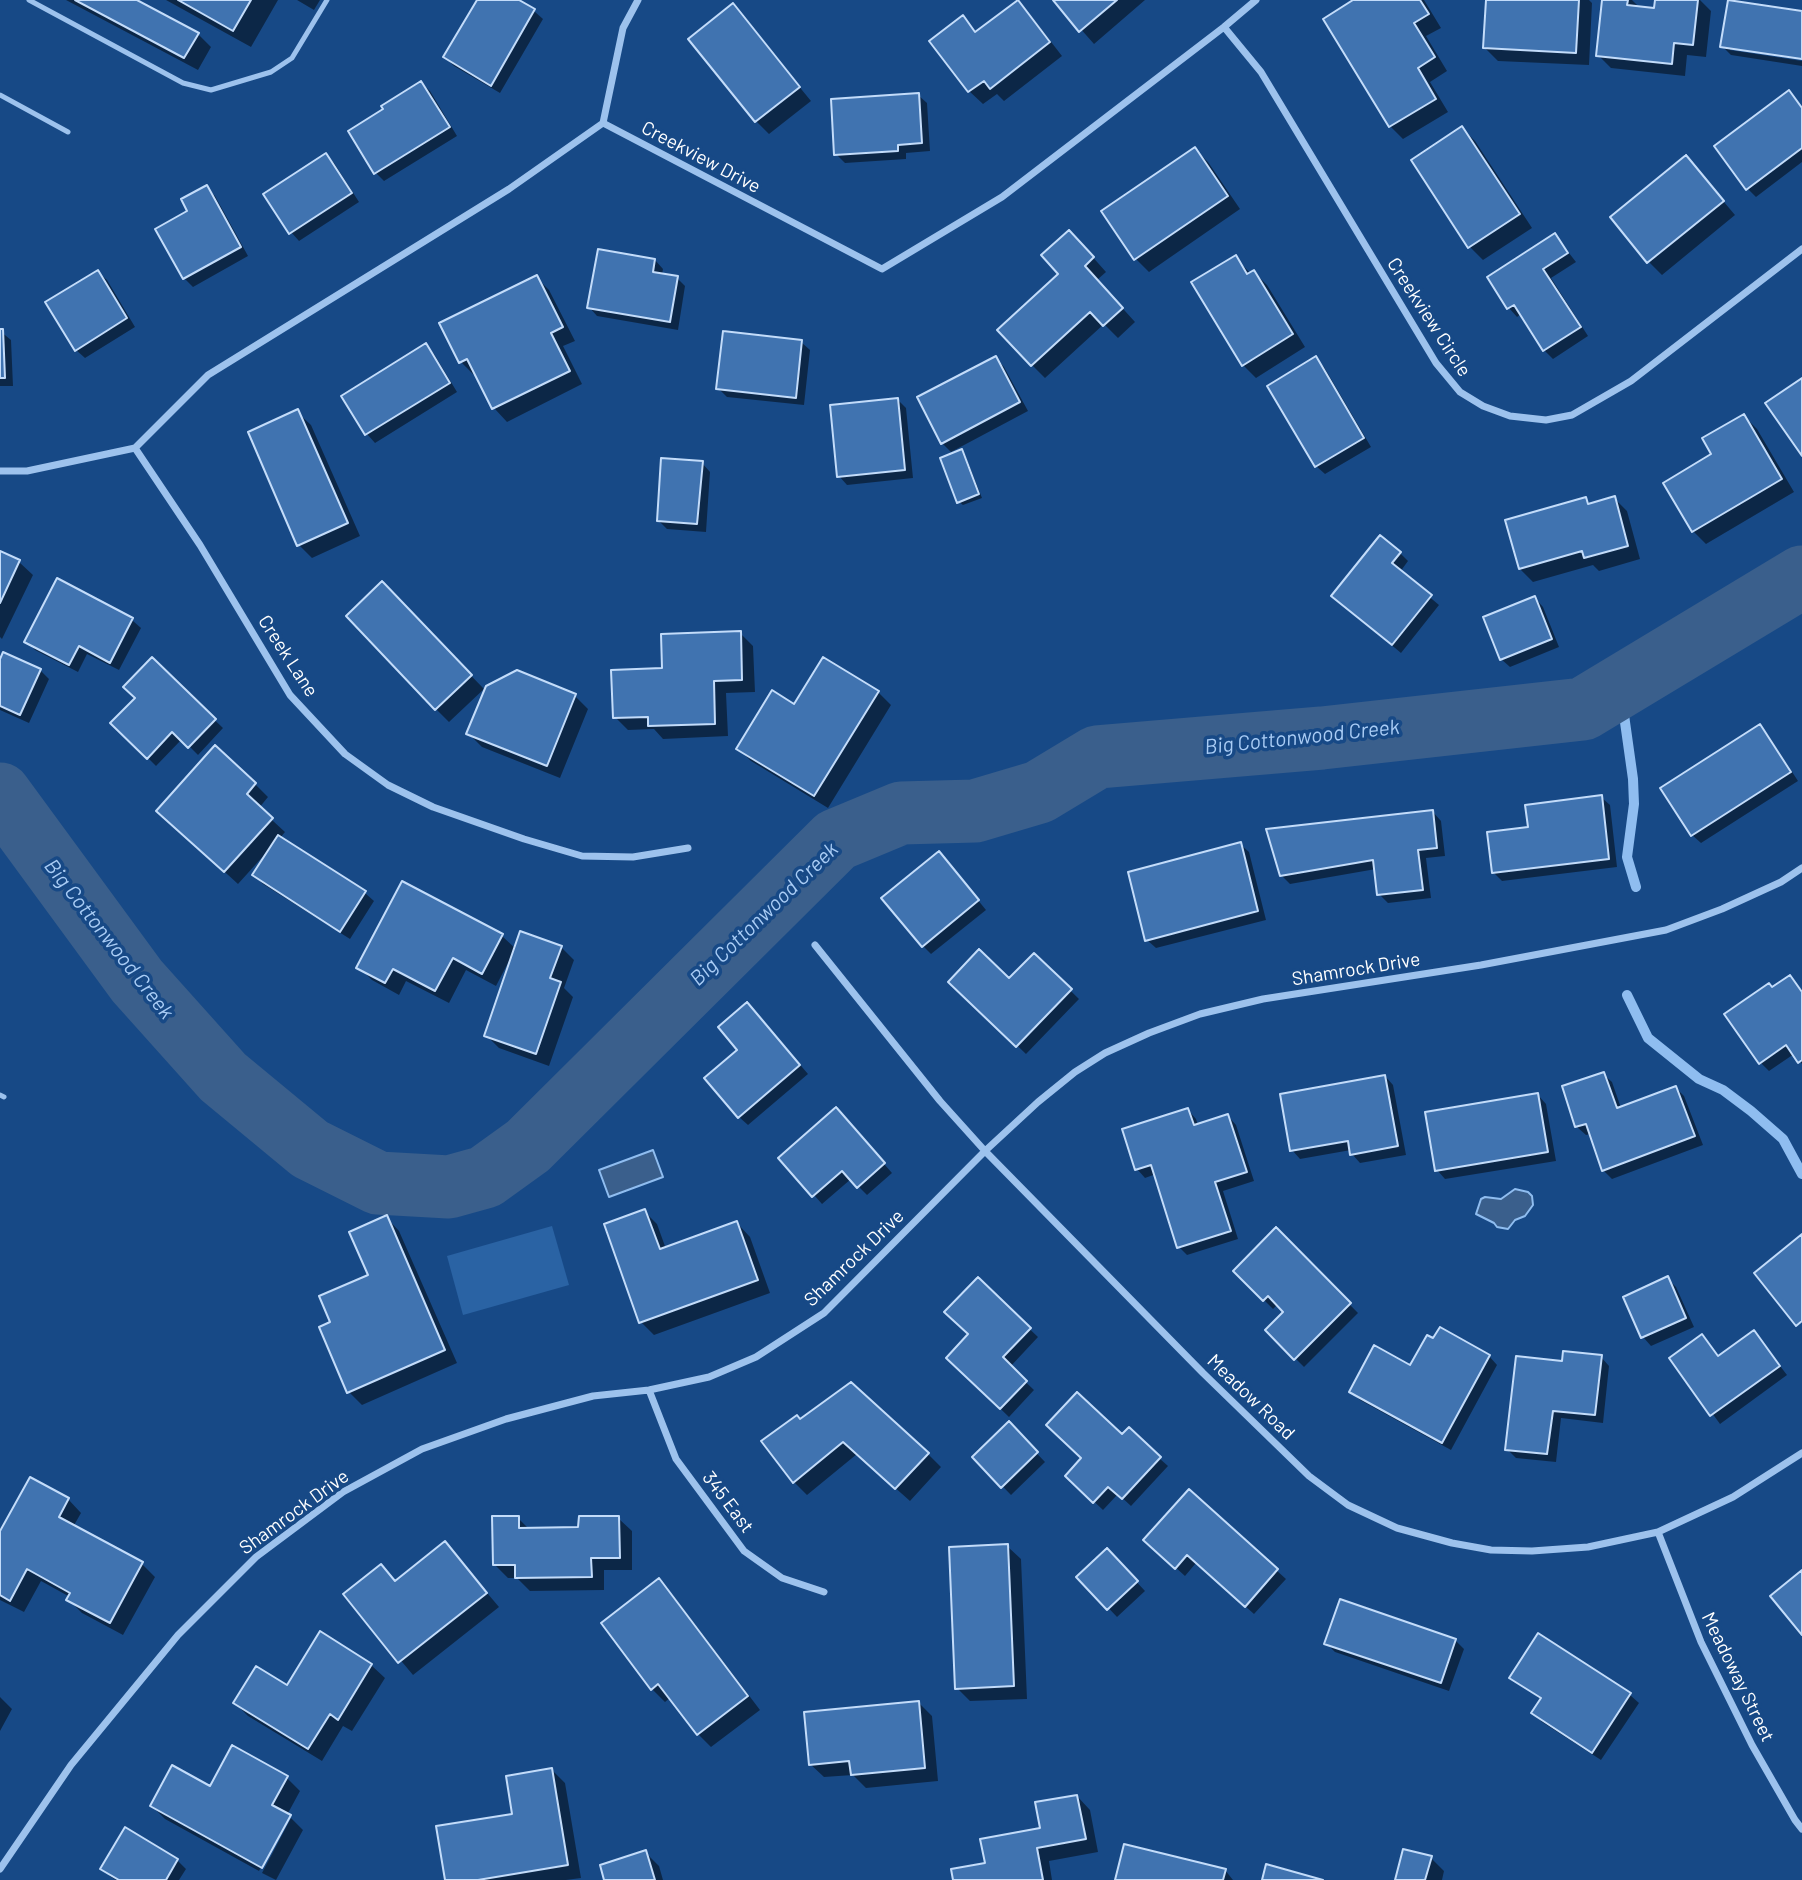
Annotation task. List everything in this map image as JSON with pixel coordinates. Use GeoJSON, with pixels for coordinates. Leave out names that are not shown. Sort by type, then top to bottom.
{"type":"FeatureCollection","features":[{"type":"Feature","properties":{"kind":"street"},"geometry":{"type":"LineString","coordinates":[[0,471],[27,471],[135,448],[208,374],[509,189],[603,123],[623,28],[638,0]]}},
{"type":"Feature","properties":{"kind":"street","name":"Creekview Drive"},"geometry":{"type":"LineString","coordinates":[[603,123],[882,269],[1002,197],[1256,0]]}},
{"type":"Feature","properties":{"kind":"street","name":"Creekview Circle"},"geometry":{"type":"LineString","coordinates":[[1224,27],[1261,72],[1436,363],[1460,392],[1483,406],[1510,416],[1546,421],[1572,415],[1631,380],[1802,249]]}},
{"type":"Feature","properties":{"kind":"street","name":"Creek Lane"},"geometry":{"type":"LineString","coordinates":[[135,448],[200,545],[290,695],[345,754],[388,785],[433,807],[582,856],[633,857],[688,848]]}},
{"type":"Feature","properties":{"kind":"street","name":"Shamrock Drive"},"geometry":{"type":"LineString","coordinates":[[0,1869],[71,1765],[177,1635],[256,1557],[343,1492],[422,1449],[506,1419],[593,1396],[649,1390],[709,1377],[756,1357],[824,1312],[985,1151],[1038,1102],[1075,1072],[1105,1054],[1200,1014],[1264,999],[1481,965],[1666,930],[1722,909],[1781,882],[1802,868]]}},
{"type":"Feature","properties":{"kind":"street","name":"Meadow Road"},"geometry":{"type":"LineString","coordinates":[[815,945],[940,1101],[985,1151],[1203,1373],[1309,1476],[1348,1505],[1397,1528],[1452,1543],[1492,1550],[1532,1551],[1588,1547],[1658,1532],[1733,1497],[1802,1453]]}},
{"type":"Feature","properties":{"kind":"street","name":"345 East"},"geometry":{"type":"LineString","coordinates":[[649,1390],[676,1460],[744,1551],[782,1578],[824,1592]]}},
{"type":"Feature","properties":{"kind":"street","name":"Meadoway Street"},"geometry":{"type":"LineString","coordinates":[[1658,1532],[1701,1642],[1752,1745],[1802,1829]]}},
{"type":"Feature","properties":{"kind":"lane"},"geometry":{"type":"LineString","coordinates":[[29,0],[183,83],[211,90],[271,72],[292,58],[327,0]]}},
{"type":"Feature","properties":{"kind":"lane"},"geometry":{"type":"LineString","coordinates":[[0,95],[68,132]]}},
{"type":"Feature","properties":{"kind":"shaded area"},"geometry":{"type":"Polygon","coordinates":[[[653,1150],[663,1177],[609,1197],[599,1170],[653,1150]]]}},
{"type":"Feature","properties":{"kind":"shaded area"},"geometry":{"type":"Polygon","coordinates":[[[1515,1189],[1528,1192],[1532,1196],[1533,1205],[1525,1216],[1515,1220],[1508,1229],[1497,1227],[1476,1214],[1481,1199],[1501,1199],[1515,1189]]]}},
{"type":"Feature","properties":{"kind":"shaded area"},"geometry":{"type":"Polygon","coordinates":[[[552,1226],[569,1285],[463,1315],[447,1256],[552,1226]]]}},
{"type":"Feature","properties":{"kind":"building"},"geometry":{"type":"Polygon","coordinates":[[[75,0],[137,0],[199,33],[184,58],[75,0]]]}},
{"type":"Feature","properties":{"kind":"building"},"geometry":{"type":"Polygon","coordinates":[[[178,0],[251,0],[233,31],[178,0]]]}},
{"type":"Feature","properties":{"kind":"building"},"geometry":{"type":"Polygon","coordinates":[[[477,0],[519,0],[535,9],[491,86],[443,57],[477,0]]]}},
{"type":"Feature","properties":{"kind":"building"},"geometry":{"type":"Polygon","coordinates":[[[1018,0],[1050,42],[990,89],[984,81],[968,92],[929,41],[963,15],[975,32],[1018,0]]]}},
{"type":"Feature","properties":{"kind":"building"},"geometry":{"type":"Polygon","coordinates":[[[1053,0],[1117,0],[1079,32],[1053,0]]]}},
{"type":"Feature","properties":{"kind":"building"},"geometry":{"type":"Polygon","coordinates":[[[1353,0],[1420,0],[1429,14],[1414,23],[1435,57],[1418,68],[1436,99],[1389,127],[1323,19],[1353,0]]]}},
{"type":"Feature","properties":{"kind":"building"},"geometry":{"type":"Polygon","coordinates":[[[1486,0],[1579,0],[1576,53],[1483,48],[1486,0]]]}},
{"type":"Feature","properties":{"kind":"building"},"geometry":{"type":"Polygon","coordinates":[[[1602,0],[1628,0],[1627,5],[1654,8],[1655,0],[1698,0],[1693,45],[1674,43],[1672,64],[1596,56],[1602,0]]]}},
{"type":"Feature","properties":{"kind":"building"},"geometry":{"type":"Polygon","coordinates":[[[1728,0],[1802,11],[1802,59],[1720,47],[1728,0]]]}},
{"type":"Feature","properties":{"kind":"building"},"geometry":{"type":"Polygon","coordinates":[[[733,3],[800,87],[755,122],[688,39],[733,3]]]}},
{"type":"Feature","properties":{"kind":"building"},"geometry":{"type":"Polygon","coordinates":[[[421,81],[450,127],[374,174],[348,131],[421,81]]]}},
{"type":"Feature","properties":{"kind":"building"},"geometry":{"type":"Polygon","coordinates":[[[1789,90],[1802,108],[1802,148],[1746,190],[1714,146],[1789,90]]]}},
{"type":"Feature","properties":{"kind":"building"},"geometry":{"type":"Polygon","coordinates":[[[919,93],[922,143],[898,145],[898,151],[834,155],[831,99],[919,93]]]}},
{"type":"Feature","properties":{"kind":"building"},"geometry":{"type":"Polygon","coordinates":[[[1462,126],[1520,214],[1468,248],[1411,160],[1462,126]]]}},
{"type":"Feature","properties":{"kind":"building"},"geometry":{"type":"Polygon","coordinates":[[[1195,147],[1228,196],[1134,260],[1101,211],[1195,147]]]}},
{"type":"Feature","properties":{"kind":"building"},"geometry":{"type":"Polygon","coordinates":[[[326,153],[352,193],[289,234],[263,194],[326,153]]]}},
{"type":"Feature","properties":{"kind":"building"},"geometry":{"type":"Polygon","coordinates":[[[1686,155],[1724,201],[1647,263],[1610,217],[1686,155]]]}},
{"type":"Feature","properties":{"kind":"building"},"geometry":{"type":"Polygon","coordinates":[[[207,185],[241,247],[183,279],[155,229],[187,211],[181,199],[207,185]]]}},
{"type":"Feature","properties":{"kind":"building"},"geometry":{"type":"Polygon","coordinates":[[[1069,230],[1094,257],[1085,266],[1123,308],[1103,326],[1090,312],[1031,366],[997,330],[1058,274],[1041,255],[1069,230]]]}},
{"type":"Feature","properties":{"kind":"building"},"geometry":{"type":"Polygon","coordinates":[[[1555,233],[1568,253],[1543,269],[1581,327],[1543,351],[1514,305],[1507,309],[1487,277],[1555,233]]]}},
{"type":"Feature","properties":{"kind":"building"},"geometry":{"type":"Polygon","coordinates":[[[598,249],[655,259],[653,272],[678,276],[670,322],[587,308],[598,249]]]}},
{"type":"Feature","properties":{"kind":"building"},"geometry":{"type":"Polygon","coordinates":[[[1236,255],[1247,274],[1254,270],[1293,334],[1242,366],[1191,282],[1236,255]]]}},
{"type":"Feature","properties":{"kind":"building"},"geometry":{"type":"Polygon","coordinates":[[[98,270],[127,318],[75,351],[45,302],[98,270]]]}},
{"type":"Feature","properties":{"kind":"building"},"geometry":{"type":"Polygon","coordinates":[[[537,275],[563,327],[551,333],[570,371],[492,409],[467,359],[459,363],[439,323],[537,275]]]}},
{"type":"Feature","properties":{"kind":"building"},"geometry":{"type":"Polygon","coordinates":[[[0,329],[3,329],[5,378],[0,378],[0,329]]]}},
{"type":"Feature","properties":{"kind":"building"},"geometry":{"type":"Polygon","coordinates":[[[723,331],[802,340],[796,398],[716,389],[723,331]]]}},
{"type":"Feature","properties":{"kind":"building"},"geometry":{"type":"Polygon","coordinates":[[[426,343],[450,383],[365,435],[341,396],[426,343]]]}},
{"type":"Feature","properties":{"kind":"building"},"geometry":{"type":"Polygon","coordinates":[[[996,356],[1020,402],[941,444],[917,397],[996,356]]]}},
{"type":"Feature","properties":{"kind":"building"},"geometry":{"type":"Polygon","coordinates":[[[1316,356],[1364,438],[1315,467],[1267,386],[1316,356]]]}},
{"type":"Feature","properties":{"kind":"building"},"geometry":{"type":"Polygon","coordinates":[[[1802,378],[1802,456],[1765,403],[1802,378]]]}},
{"type":"Feature","properties":{"kind":"building"},"geometry":{"type":"Polygon","coordinates":[[[898,398],[905,470],[837,477],[830,405],[898,398]]]}},
{"type":"Feature","properties":{"kind":"building"},"geometry":{"type":"Polygon","coordinates":[[[298,409],[348,523],[297,546],[248,432],[298,409]]]}},
{"type":"Feature","properties":{"kind":"building"},"geometry":{"type":"Polygon","coordinates":[[[1744,414],[1782,479],[1692,532],[1663,483],[1711,454],[1702,438],[1744,414]]]}},
{"type":"Feature","properties":{"kind":"building"},"geometry":{"type":"Polygon","coordinates":[[[962,449],[979,494],[957,503],[940,458],[962,449]]]}},
{"type":"Feature","properties":{"kind":"building"},"geometry":{"type":"Polygon","coordinates":[[[661,458],[703,461],[697,524],[657,521],[661,458]]]}},
{"type":"Feature","properties":{"kind":"building"},"geometry":{"type":"Polygon","coordinates":[[[1615,496],[1628,546],[1584,558],[1582,551],[1519,569],[1505,520],[1586,497],[1588,504],[1615,496]]]}},
{"type":"Feature","properties":{"kind":"building"},"geometry":{"type":"Polygon","coordinates":[[[1380,535],[1401,552],[1392,563],[1432,595],[1392,645],[1331,596],[1380,535]]]}},
{"type":"Feature","properties":{"kind":"building"},"geometry":{"type":"Polygon","coordinates":[[[0,551],[20,560],[0,603],[0,551]]]}},
{"type":"Feature","properties":{"kind":"building"},"geometry":{"type":"Polygon","coordinates":[[[57,578],[133,618],[110,663],[79,646],[69,665],[24,642],[57,578]]]}},
{"type":"Feature","properties":{"kind":"building"},"geometry":{"type":"Polygon","coordinates":[[[382,581],[472,675],[435,710],[346,616],[382,581]]]}},
{"type":"Feature","properties":{"kind":"building"},"geometry":{"type":"Polygon","coordinates":[[[1535,596],[1552,639],[1500,660],[1483,617],[1535,596]]]}},
{"type":"Feature","properties":{"kind":"building"},"geometry":{"type":"Polygon","coordinates":[[[741,631],[742,680],[714,681],[715,724],[648,726],[648,717],[613,718],[611,670],[662,668],[661,634],[741,631]]]}},
{"type":"Feature","properties":{"kind":"building"},"geometry":{"type":"Polygon","coordinates":[[[3,652],[41,669],[20,715],[0,706],[0,659],[3,652]]]}},
{"type":"Feature","properties":{"kind":"building"},"geometry":{"type":"Polygon","coordinates":[[[152,657],[216,719],[188,748],[172,732],[147,759],[110,723],[135,698],[123,687],[152,657]]]}},
{"type":"Feature","properties":{"kind":"building"},"geometry":{"type":"Polygon","coordinates":[[[823,657],[879,691],[814,796],[736,749],[772,690],[794,704],[823,657]]]}},
{"type":"Feature","properties":{"kind":"building"},"geometry":{"type":"Polygon","coordinates":[[[517,670],[576,694],[547,766],[466,734],[486,686],[517,670]]]}},
{"type":"Feature","properties":{"kind":"building"},"geometry":{"type":"Polygon","coordinates":[[[1760,724],[1791,772],[1691,836],[1660,788],[1760,724]]]}},
{"type":"Feature","properties":{"kind":"building"},"geometry":{"type":"Polygon","coordinates":[[[215,745],[256,783],[247,794],[273,818],[224,872],[156,811],[215,745]]]}},
{"type":"Feature","properties":{"kind":"building"},"geometry":{"type":"Polygon","coordinates":[[[1602,795],[1609,859],[1492,873],[1487,832],[1528,827],[1525,805],[1602,795]]]}},
{"type":"Feature","properties":{"kind":"building"},"geometry":{"type":"Polygon","coordinates":[[[1433,810],[1437,848],[1418,850],[1423,890],[1377,895],[1373,860],[1280,876],[1266,829],[1433,810]]]}},
{"type":"Feature","properties":{"kind":"building"},"geometry":{"type":"Polygon","coordinates":[[[278,835],[366,891],[340,932],[252,875],[278,835]]]}},
{"type":"Feature","properties":{"kind":"building"},"geometry":{"type":"Polygon","coordinates":[[[1241,842],[1258,911],[1145,941],[1128,872],[1241,842]]]}},
{"type":"Feature","properties":{"kind":"building"},"geometry":{"type":"Polygon","coordinates":[[[939,851],[979,900],[922,947],[881,898],[939,851]]]}},
{"type":"Feature","properties":{"kind":"building"},"geometry":{"type":"Polygon","coordinates":[[[402,881],[503,934],[482,974],[453,958],[435,991],[393,969],[385,983],[356,968],[402,881]]]}},
{"type":"Feature","properties":{"kind":"building"},"geometry":{"type":"Polygon","coordinates":[[[520,931],[562,946],[550,978],[561,982],[536,1054],[484,1036],[520,931]]]}},
{"type":"Feature","properties":{"kind":"building"},"geometry":{"type":"Polygon","coordinates":[[[979,949],[1009,978],[1034,953],[1072,989],[1016,1047],[948,982],[979,949]]]}},
{"type":"Feature","properties":{"kind":"building"},"geometry":{"type":"Polygon","coordinates":[[[1790,975],[1802,992],[1802,1060],[1798,1063],[1786,1045],[1759,1064],[1724,1014],[1769,983],[1772,987],[1790,975]]]}},
{"type":"Feature","properties":{"kind":"building"},"geometry":{"type":"Polygon","coordinates":[[[747,1002],[800,1065],[738,1118],[704,1078],[737,1050],[718,1027],[747,1002]]]}},
{"type":"Feature","properties":{"kind":"building"},"geometry":{"type":"Polygon","coordinates":[[[1604,1072],[1617,1108],[1676,1086],[1695,1136],[1602,1171],[1586,1124],[1575,1127],[1562,1086],[1604,1072]]]}},
{"type":"Feature","properties":{"kind":"building"},"geometry":{"type":"Polygon","coordinates":[[[1385,1075],[1398,1146],[1350,1155],[1348,1141],[1290,1151],[1280,1094],[1385,1075]]]}},
{"type":"Feature","properties":{"kind":"building"},"geometry":{"type":"Polygon","coordinates":[[[1538,1093],[1548,1152],[1435,1171],[1425,1112],[1538,1093]]]}},
{"type":"Feature","properties":{"kind":"building"},"geometry":{"type":"Polygon","coordinates":[[[836,1107],[885,1163],[857,1188],[842,1171],[812,1197],[778,1158],[836,1107]]]}},
{"type":"Feature","properties":{"kind":"building"},"geometry":{"type":"Polygon","coordinates":[[[1188,1108],[1194,1125],[1228,1114],[1247,1172],[1215,1182],[1231,1231],[1177,1248],[1151,1165],[1135,1170],[1122,1129],[1188,1108]]]}},
{"type":"Feature","properties":{"kind":"building"},"geometry":{"type":"Polygon","coordinates":[[[645,1209],[660,1249],[737,1221],[758,1280],[639,1323],[604,1224],[645,1209]]]}},
{"type":"Feature","properties":{"kind":"building"},"geometry":{"type":"Polygon","coordinates":[[[387,1215],[445,1350],[347,1393],[319,1327],[330,1322],[319,1296],[368,1275],[349,1232],[387,1215]]]}},
{"type":"Feature","properties":{"kind":"building"},"geometry":{"type":"Polygon","coordinates":[[[1276,1227],[1351,1303],[1294,1360],[1265,1330],[1283,1312],[1268,1296],[1263,1301],[1233,1271],[1276,1227]]]}},
{"type":"Feature","properties":{"kind":"building"},"geometry":{"type":"Polygon","coordinates":[[[1802,1234],[1802,1321],[1796,1326],[1754,1273],[1802,1234]]]}},
{"type":"Feature","properties":{"kind":"building"},"geometry":{"type":"Polygon","coordinates":[[[1668,1276],[1686,1318],[1641,1338],[1623,1297],[1668,1276]]]}},
{"type":"Feature","properties":{"kind":"building"},"geometry":{"type":"Polygon","coordinates":[[[978,1277],[1031,1328],[1003,1357],[1027,1381],[1000,1409],[946,1358],[968,1334],[944,1312],[978,1277]]]}},
{"type":"Feature","properties":{"kind":"building"},"geometry":{"type":"Polygon","coordinates":[[[1440,1327],[1490,1355],[1442,1443],[1349,1392],[1374,1345],[1410,1365],[1427,1335],[1433,1338],[1440,1327]]]}},
{"type":"Feature","properties":{"kind":"building"},"geometry":{"type":"Polygon","coordinates":[[[1754,1330],[1780,1366],[1710,1416],[1669,1358],[1702,1334],[1718,1356],[1754,1330]]]}},
{"type":"Feature","properties":{"kind":"building"},"geometry":{"type":"Polygon","coordinates":[[[1563,1351],[1602,1355],[1595,1415],[1553,1411],[1547,1454],[1505,1450],[1516,1356],[1562,1361],[1563,1351]]]}},
{"type":"Feature","properties":{"kind":"building"},"geometry":{"type":"Polygon","coordinates":[[[851,1382],[929,1453],[895,1489],[843,1442],[793,1483],[761,1441],[797,1415],[800,1419],[851,1382]]]}},
{"type":"Feature","properties":{"kind":"building"},"geometry":{"type":"Polygon","coordinates":[[[1077,1392],[1122,1434],[1129,1427],[1161,1457],[1122,1499],[1108,1487],[1093,1503],[1065,1476],[1081,1458],[1046,1425],[1077,1392]]]}},
{"type":"Feature","properties":{"kind":"building"},"geometry":{"type":"Polygon","coordinates":[[[1009,1421],[1038,1452],[1001,1488],[972,1457],[1009,1421]]]}},
{"type":"Feature","properties":{"kind":"building"},"geometry":{"type":"Polygon","coordinates":[[[30,1477],[69,1498],[59,1517],[143,1562],[110,1623],[66,1600],[70,1593],[27,1569],[10,1601],[0,1595],[0,1531],[30,1477]]]}},
{"type":"Feature","properties":{"kind":"building"},"geometry":{"type":"Polygon","coordinates":[[[1189,1489],[1278,1569],[1245,1607],[1187,1555],[1175,1569],[1143,1540],[1189,1489]]]}},
{"type":"Feature","properties":{"kind":"building"},"geometry":{"type":"Polygon","coordinates":[[[492,1516],[519,1516],[519,1528],[578,1527],[579,1516],[619,1516],[620,1558],[591,1558],[592,1577],[515,1578],[515,1565],[493,1565],[492,1516]]]}},
{"type":"Feature","properties":{"kind":"building"},"geometry":{"type":"Polygon","coordinates":[[[445,1541],[487,1593],[398,1663],[343,1594],[381,1564],[395,1581],[445,1541]]]}},
{"type":"Feature","properties":{"kind":"building"},"geometry":{"type":"Polygon","coordinates":[[[1008,1544],[1014,1686],[955,1689],[949,1547],[1008,1544]]]}},
{"type":"Feature","properties":{"kind":"building"},"geometry":{"type":"Polygon","coordinates":[[[1107,1548],[1138,1581],[1107,1610],[1076,1577],[1107,1548]]]}},
{"type":"Feature","properties":{"kind":"building"},"geometry":{"type":"Polygon","coordinates":[[[1802,1570],[1802,1635],[1770,1596],[1802,1570]]]}},
{"type":"Feature","properties":{"kind":"building"},"geometry":{"type":"Polygon","coordinates":[[[659,1578],[748,1696],[697,1735],[658,1684],[651,1690],[601,1623],[659,1578]]]}},
{"type":"Feature","properties":{"kind":"building"},"geometry":{"type":"Polygon","coordinates":[[[1340,1599],[1456,1639],[1441,1683],[1324,1644],[1340,1599]]]}},
{"type":"Feature","properties":{"kind":"building"},"geometry":{"type":"Polygon","coordinates":[[[320,1631],[372,1664],[338,1720],[330,1714],[308,1749],[233,1703],[256,1666],[287,1685],[320,1631]]]}},
{"type":"Feature","properties":{"kind":"building"},"geometry":{"type":"Polygon","coordinates":[[[1538,1633],[1631,1693],[1592,1753],[1531,1713],[1541,1698],[1509,1678],[1538,1633]]]}},
{"type":"Feature","properties":{"kind":"building"},"geometry":{"type":"Polygon","coordinates":[[[919,1701],[925,1768],[851,1775],[849,1761],[809,1765],[804,1712],[919,1701]]]}},
{"type":"Feature","properties":{"kind":"building"},"geometry":{"type":"Polygon","coordinates":[[[232,1745],[288,1776],[272,1805],[291,1815],[262,1868],[150,1806],[172,1765],[210,1786],[232,1745]]]}},
{"type":"Feature","properties":{"kind":"building"},"geometry":{"type":"Polygon","coordinates":[[[552,1768],[568,1865],[478,1880],[445,1880],[436,1826],[512,1814],[506,1776],[552,1768]]]}},
{"type":"Feature","properties":{"kind":"building"},"geometry":{"type":"Polygon","coordinates":[[[1077,1795],[1086,1839],[1037,1848],[1043,1880],[953,1880],[951,1869],[985,1863],[980,1839],[1040,1828],[1035,1802],[1077,1795]]]}},
{"type":"Feature","properties":{"kind":"building"},"geometry":{"type":"Polygon","coordinates":[[[125,1827],[178,1859],[166,1880],[119,1880],[100,1869],[125,1827]]]}},
{"type":"Feature","properties":{"kind":"building"},"geometry":{"type":"Polygon","coordinates":[[[1124,1844],[1226,1869],[1223,1880],[1115,1880],[1124,1844]]]}},
{"type":"Feature","properties":{"kind":"building"},"geometry":{"type":"Polygon","coordinates":[[[1403,1849],[1432,1856],[1425,1880],[1395,1880],[1403,1849]]]}},
{"type":"Feature","properties":{"kind":"building"},"geometry":{"type":"Polygon","coordinates":[[[646,1850],[655,1880],[604,1880],[600,1865],[646,1850]]]}},
{"type":"Feature","properties":{"kind":"building"},"geometry":{"type":"Polygon","coordinates":[[[1266,1864],[1323,1880],[1262,1880],[1266,1864]]]}},
{"type":"Feature","properties":{"kind":"waterway","name":"Big Cottonwood Creek"},"geometry":{"type":"LineString","coordinates":[[0,794],[137,981],[223,1077],[310,1149],[378,1183],[449,1187],[485,1177],[528,1146],[836,840],[901,813],[975,811],[1039,792],[1097,757],[1322,738],[1583,709],[1802,577]]}},
{"type":"Feature","properties":{"kind":"waterway"},"geometry":{"type":"LineString","coordinates":[[1614,691],[1624,715],[1633,779],[1634,804],[1627,857],[1636,887]]}},
{"type":"Feature","properties":{"kind":"waterway"},"geometry":{"type":"LineString","coordinates":[[1627,995],[1648,1038],[1699,1079],[1723,1090],[1783,1139],[1802,1174]]}}]}
